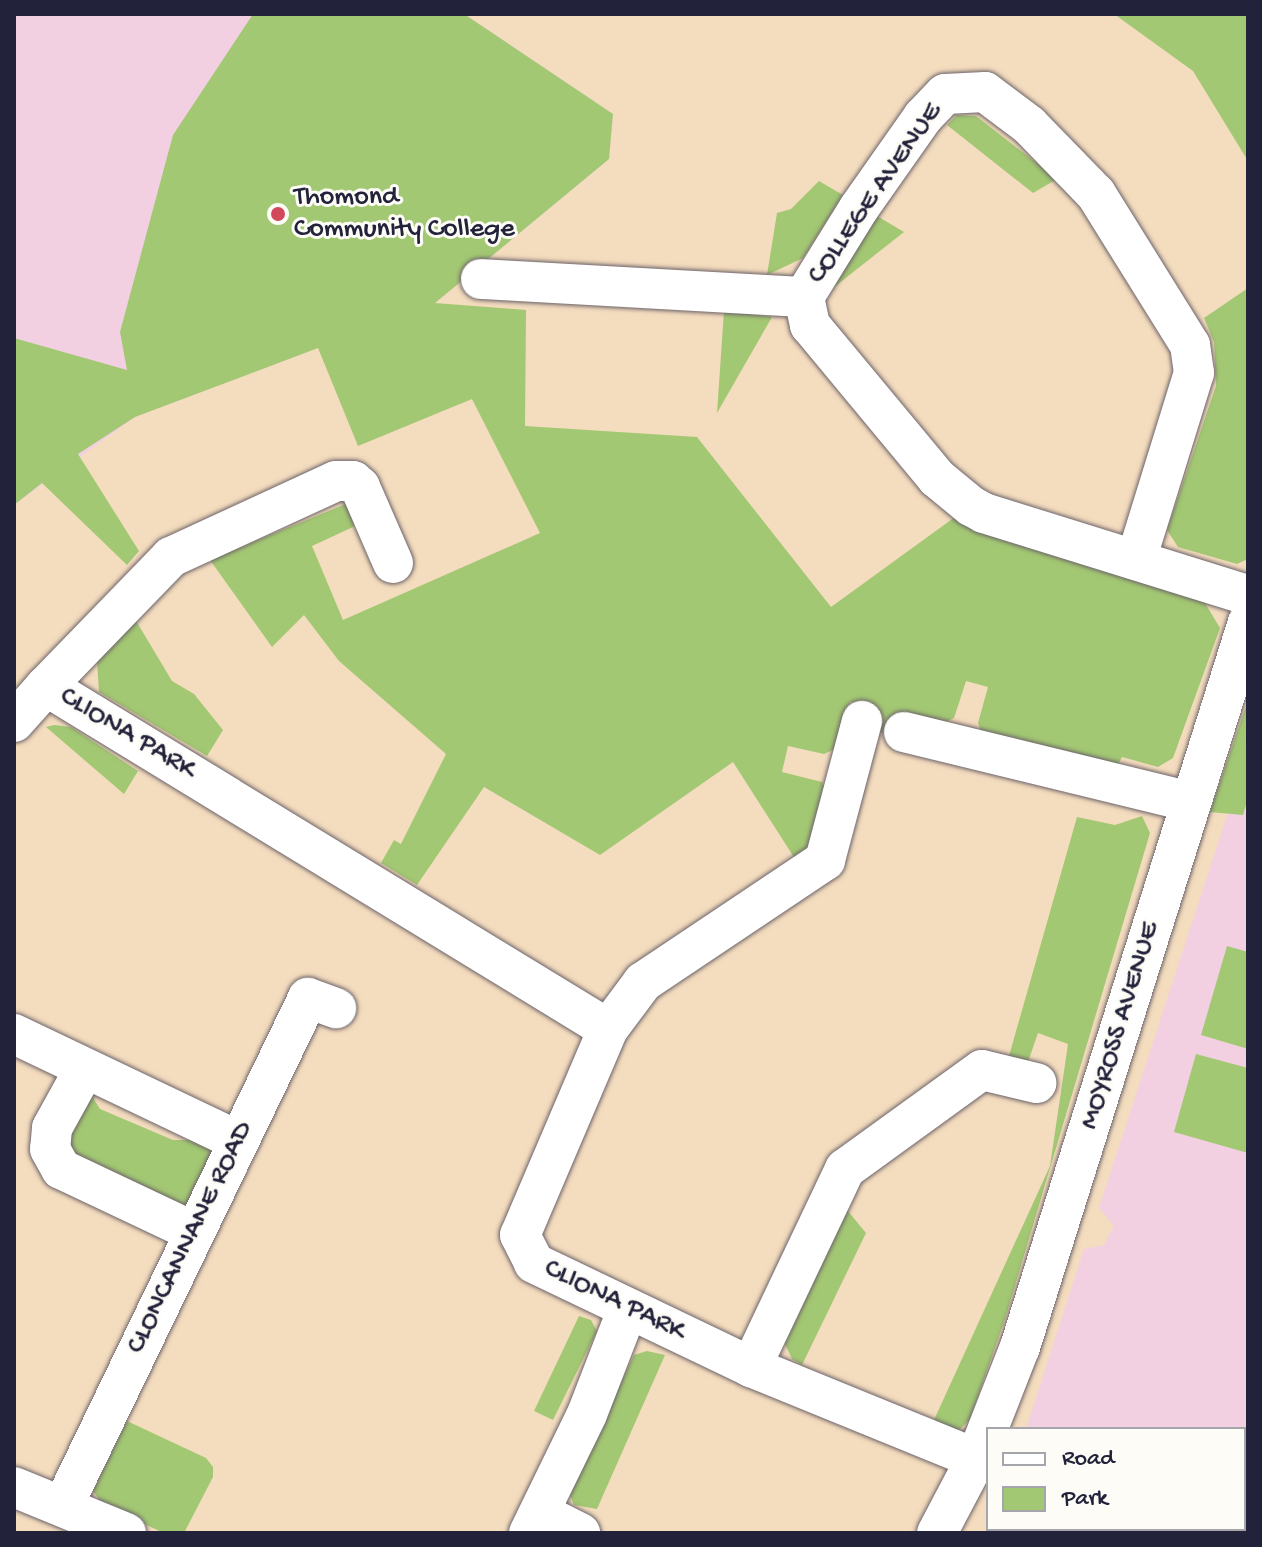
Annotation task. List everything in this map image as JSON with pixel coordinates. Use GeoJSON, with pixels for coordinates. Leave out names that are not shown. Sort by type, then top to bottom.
{"type":"FeatureCollection","features":[{"type":"Feature","properties":{"kind":"street","name":"COLLEGE AVENUE"},"geometry":{"type":"LineString","coordinates":[[1136,560],[1194,373],[1190,345],[1096,194],[1029,125],[985,92],[945,94],[868,195],[804,297],[810,325],[950,491],[984,513],[1248,595]]}},
{"type":"Feature","properties":{"kind":"street"},"geometry":{"type":"LineString","coordinates":[[481,279],[804,297]]}},
{"type":"Feature","properties":{"kind":"street","name":"CLIONA PARK"},"geometry":{"type":"LineString","coordinates":[[393,563],[360,487],[353,481],[336,481],[171,557],[46,686],[608,1029]]}},
{"type":"Feature","properties":{"kind":"street","name":"MOYROSS AVENUE"},"geometry":{"type":"LineString","coordinates":[[989,1427],[1020,1347],[1248,622]]}},
{"type":"Feature","properties":{"kind":"street"},"geometry":{"type":"LineString","coordinates":[[14,722],[46,686]]}},
{"type":"Feature","properties":{"kind":"street","name":"CLIONA PARK"},"geometry":{"type":"LineString","coordinates":[[862,721],[825,860],[643,982],[608,1029],[520,1235],[534,1263],[627,1311],[751,1367],[976,1459]]}},
{"type":"Feature","properties":{"kind":"street"},"geometry":{"type":"LineString","coordinates":[[904,732],[1191,802]]}},
{"type":"Feature","properties":{"kind":"street","name":"CLONCANNANE ROAD"},"geometry":{"type":"LineString","coordinates":[[63,1506],[192,1231],[308,998],[336,1008]]}},
{"type":"Feature","properties":{"kind":"street"},"geometry":{"type":"LineString","coordinates":[[14,1034],[238,1141]]}},
{"type":"Feature","properties":{"kind":"street"},"geometry":{"type":"LineString","coordinates":[[84,1070],[52,1128],[50,1149],[61,1169],[192,1231]]}},
{"type":"Feature","properties":{"kind":"street"},"geometry":{"type":"LineString","coordinates":[[751,1367],[845,1169],[982,1070],[1036,1083]]}},
{"type":"Feature","properties":{"kind":"street"},"geometry":{"type":"LineString","coordinates":[[580,1533],[535,1523],[627,1311]]}},
{"type":"Feature","properties":{"kind":"street","name":"MOYROSS AVENUE"},"geometry":{"type":"LineString","coordinates":[[937,1533],[986,1434]]}},
{"type":"Feature","properties":{"kind":"street"},"geometry":{"type":"LineString","coordinates":[[14,1487],[126,1533]]}},
{"type":"Feature","properties":{"kind":"shaded area","name":"Thomond Community College"},"geometry":{"type":"Polygon","coordinates":[[[14,14],[464,14],[613,114],[609,159],[434,304],[135,417],[14,505],[14,14]]]}},
{"type":"Feature","properties":{"kind":"shaded area"},"geometry":{"type":"Polygon","coordinates":[[[1248,751],[1248,1514],[1246,1427],[1027,1427],[1084,1249],[1104,1245],[1114,1226],[1099,1208],[1248,751]]]}},
{"type":"Feature","properties":{"kind":"green space"},"geometry":{"type":"Polygon","coordinates":[[[253,14],[464,14],[613,114],[609,159],[435,303],[526,310],[525,426],[697,437],[831,607],[955,517],[1202,598],[1220,628],[1173,758],[1158,767],[1122,757],[1115,770],[981,731],[978,723],[988,687],[966,681],[954,718],[944,723],[895,713],[890,735],[873,730],[877,707],[850,702],[839,747],[824,754],[788,746],[782,772],[822,782],[827,792],[812,850],[797,862],[733,762],[600,855],[484,787],[417,885],[381,863],[394,840],[401,844],[446,754],[339,661],[304,615],[272,647],[210,560],[348,503],[356,520],[353,527],[312,546],[343,620],[540,533],[472,399],[358,446],[318,348],[135,417],[78,454],[139,551],[127,565],[42,483],[14,505],[14,338],[127,370],[120,332],[173,135],[253,14]]]}},
{"type":"Feature","properties":{"kind":"green space"},"geometry":{"type":"Polygon","coordinates":[[[1114,14],[1248,14],[1248,161],[1193,71],[1114,14]]]}},
{"type":"Feature","properties":{"kind":"green space"},"geometry":{"type":"Polygon","coordinates":[[[957,115],[976,116],[1057,179],[1033,193],[947,125],[957,115]]]}},
{"type":"Feature","properties":{"kind":"green space"},"geometry":{"type":"Polygon","coordinates":[[[819,181],[843,195],[803,258],[767,275],[777,213],[791,209],[819,181]]]}},
{"type":"Feature","properties":{"kind":"green space"},"geometry":{"type":"Polygon","coordinates":[[[877,216],[904,232],[833,288],[877,216]]]}},
{"type":"Feature","properties":{"kind":"green space"},"geometry":{"type":"Polygon","coordinates":[[[1248,288],[1248,559],[1237,564],[1178,547],[1167,530],[1216,386],[1214,342],[1204,318],[1248,288]]]}},
{"type":"Feature","properties":{"kind":"green space"},"geometry":{"type":"Polygon","coordinates":[[[724,311],[772,317],[717,413],[724,311]]]}},
{"type":"Feature","properties":{"kind":"green space"},"geometry":{"type":"Polygon","coordinates":[[[135,619],[172,681],[194,694],[223,730],[207,756],[99,692],[97,661],[135,619]]]}},
{"type":"Feature","properties":{"kind":"green space"},"geometry":{"type":"Polygon","coordinates":[[[1248,700],[1248,798],[1243,815],[1210,812],[1248,700]]]}},
{"type":"Feature","properties":{"kind":"green space"},"geometry":{"type":"Polygon","coordinates":[[[46,727],[71,727],[138,771],[124,794],[46,727]]]}},
{"type":"Feature","properties":{"kind":"green space"},"geometry":{"type":"Polygon","coordinates":[[[1142,816],[1150,833],[1005,1319],[970,1419],[957,1432],[945,1429],[934,1420],[1050,1166],[1068,1044],[1038,1033],[1028,1062],[1007,1063],[1077,817],[1115,825],[1142,816]]]}},
{"type":"Feature","properties":{"kind":"green space"},"geometry":{"type":"Polygon","coordinates":[[[1227,946],[1248,952],[1248,1049],[1201,1035],[1227,946]]]}},
{"type":"Feature","properties":{"kind":"green space"},"geometry":{"type":"Polygon","coordinates":[[[1196,1054],[1248,1068],[1248,1153],[1174,1132],[1196,1054]]]}},
{"type":"Feature","properties":{"kind":"green space"},"geometry":{"type":"Polygon","coordinates":[[[89,1091],[100,1109],[173,1140],[197,1140],[214,1151],[184,1213],[84,1164],[66,1140],[89,1091]]]}},
{"type":"Feature","properties":{"kind":"green space"},"geometry":{"type":"Polygon","coordinates":[[[847,1210],[866,1233],[802,1365],[792,1359],[785,1344],[847,1210]]]}},
{"type":"Feature","properties":{"kind":"green space"},"geometry":{"type":"Polygon","coordinates":[[[579,1316],[591,1320],[597,1331],[553,1420],[534,1411],[579,1316]]]}},
{"type":"Feature","properties":{"kind":"green space"},"geometry":{"type":"Polygon","coordinates":[[[647,1351],[665,1355],[597,1509],[574,1505],[569,1493],[634,1355],[647,1351]]]}},
{"type":"Feature","properties":{"kind":"green space"},"geometry":{"type":"Polygon","coordinates":[[[127,1421],[206,1458],[213,1467],[213,1477],[184,1533],[164,1533],[104,1506],[93,1491],[127,1421]]]}},
{"type":"Feature","properties":{"kind":"place","name":"Thomond Community College"},"geometry":{"type":"Point","coordinates":[278,214]}}]}
